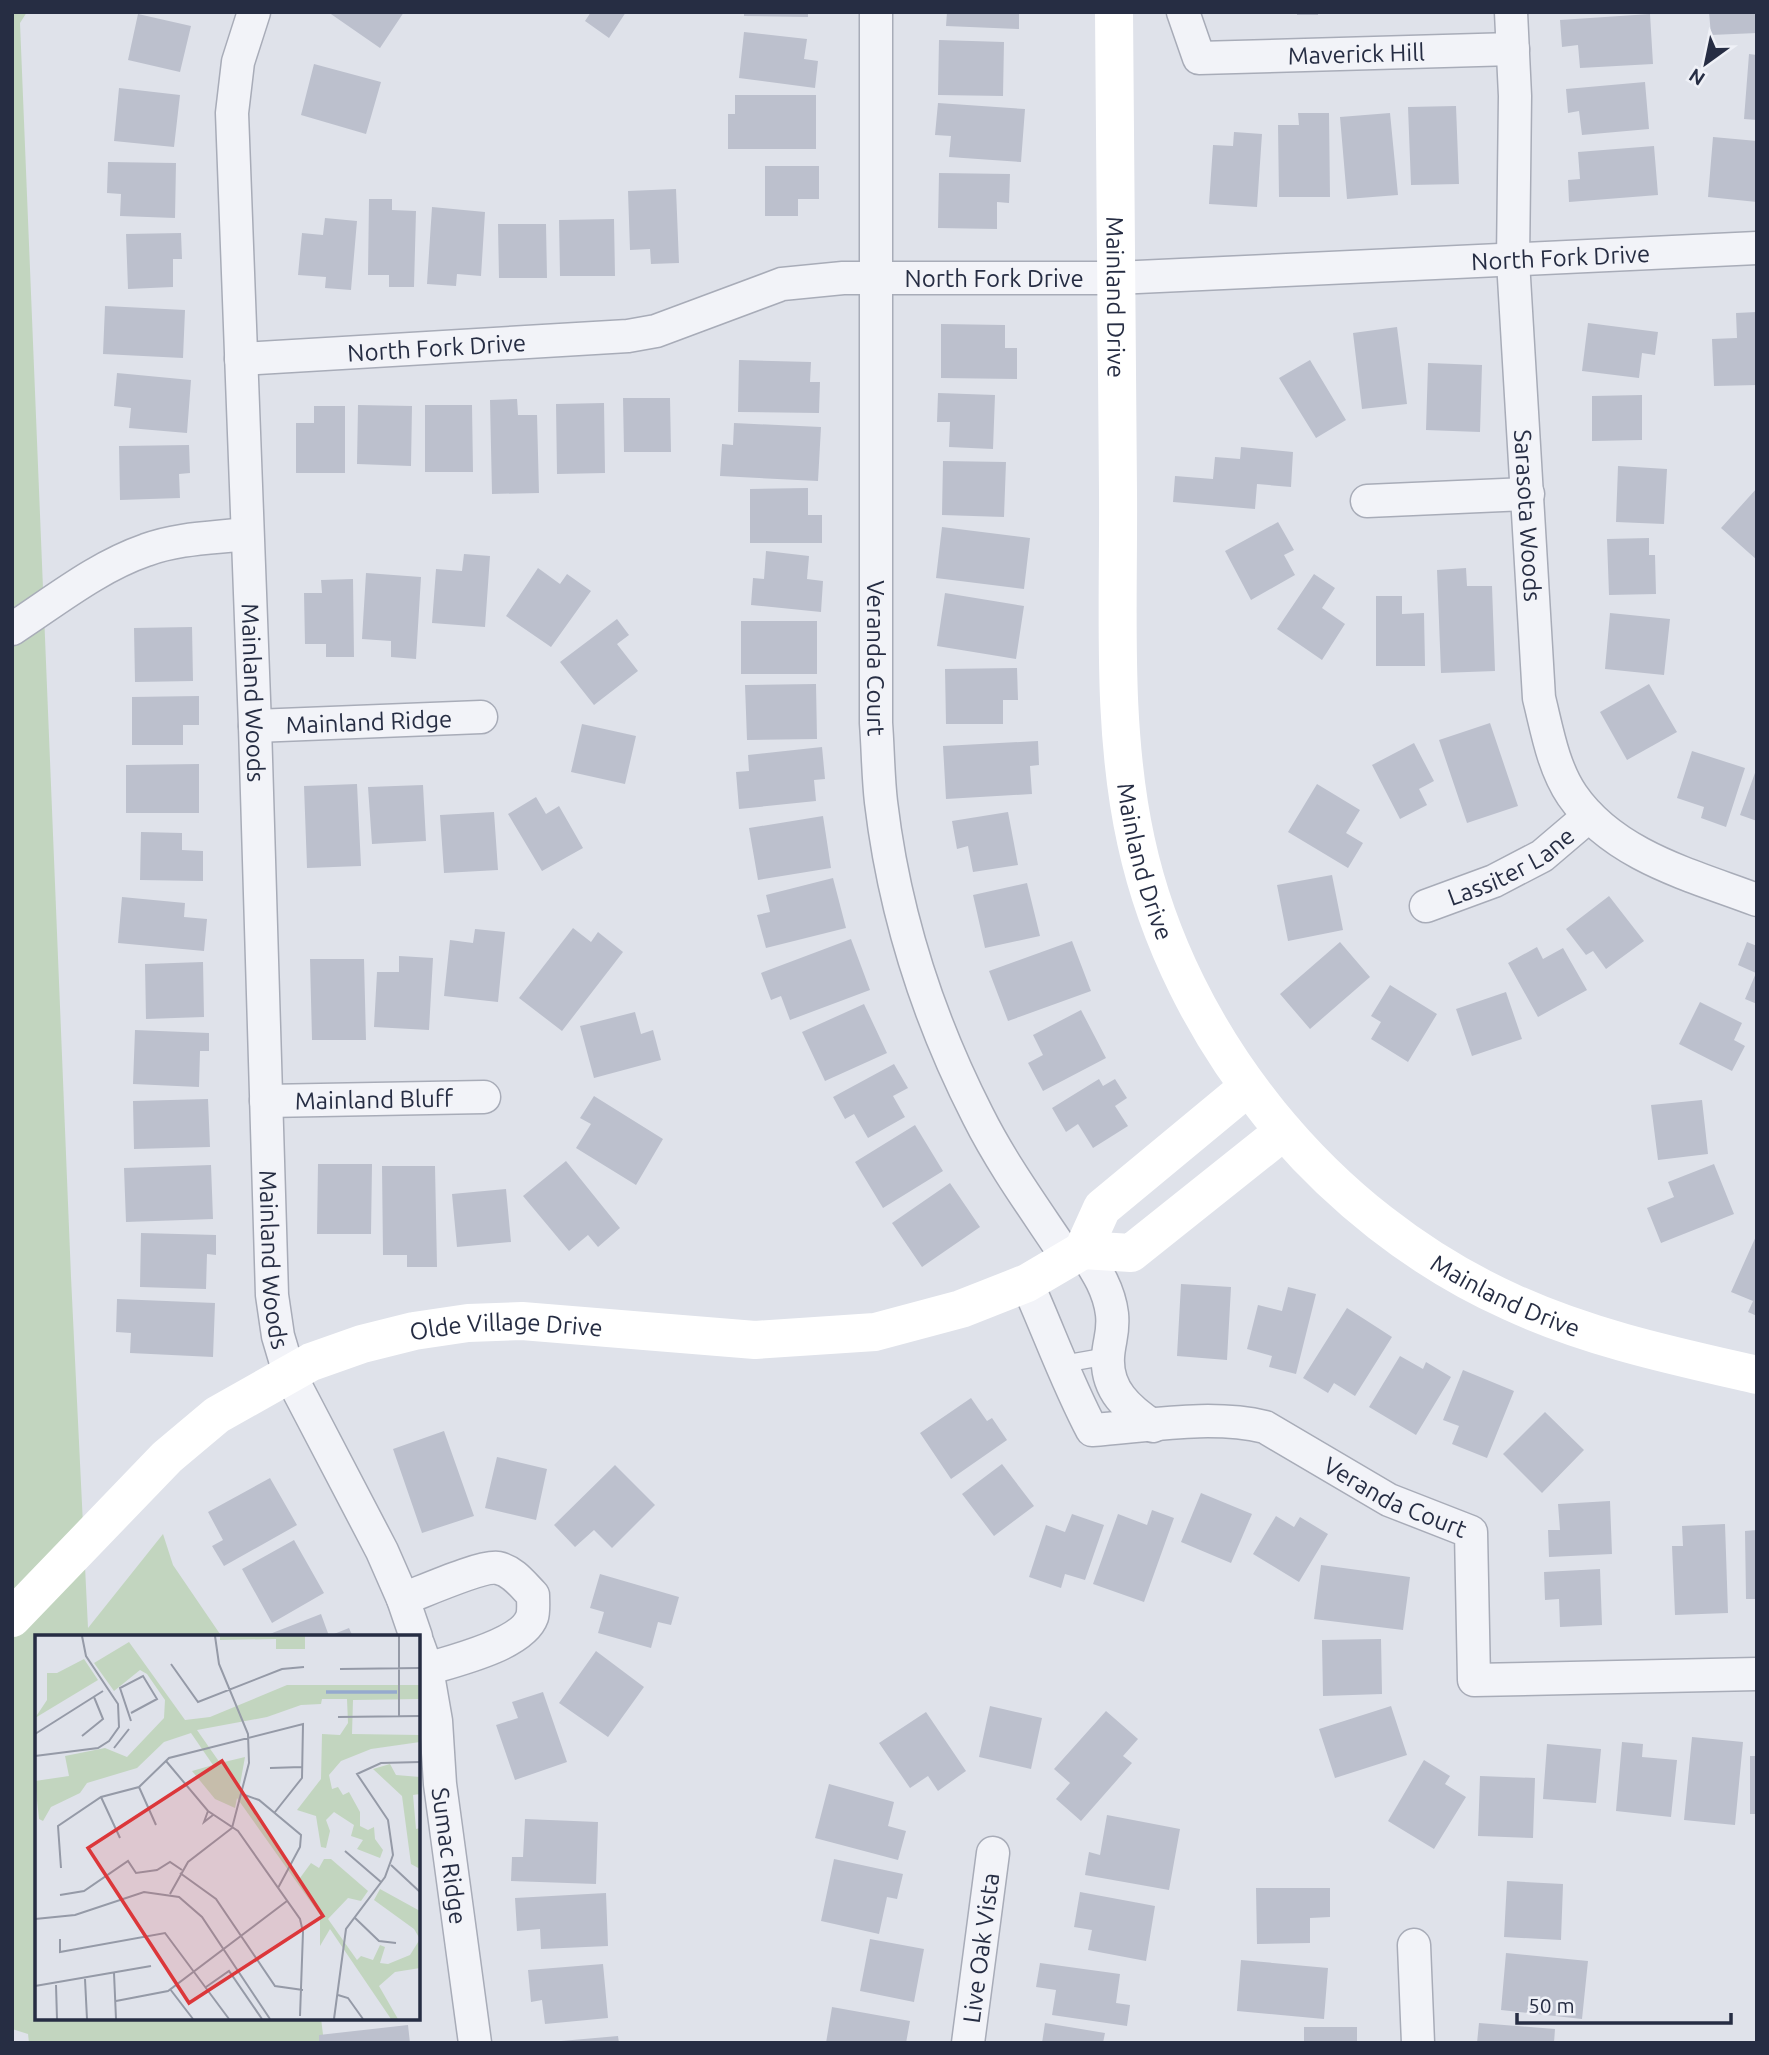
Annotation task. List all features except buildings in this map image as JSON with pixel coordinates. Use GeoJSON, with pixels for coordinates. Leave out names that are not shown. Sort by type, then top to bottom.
{"type":"FeatureCollection","features":[{"type":"Feature","properties":{"kind":"main road","name":"Mainland Drive"},"geometry":{"type":"LineString","coordinates":[[1114,12],[1119,721],[1133,828],[1153,905],[1184,982],[1248,1087],[1284,1130],[1330,1178],[1390,1230],[1449,1272],[1513,1304],[1630,1346],[1757,1375]]}},
{"type":"Feature","properties":{"kind":"main road"},"geometry":{"type":"LineString","coordinates":[[1076,1254],[1102,1208],[1248,1087]]}},
{"type":"Feature","properties":{"kind":"main road"},"geometry":{"type":"LineString","coordinates":[[1076,1254],[1131,1253],[1284,1130]]}},
{"type":"Feature","properties":{"kind":"main road","name":"Olde Village Drive"},"geometry":{"type":"LineString","coordinates":[[12,1618],[167,1457],[217,1415],[311,1362],[362,1344],[415,1331],[468,1323],[522,1321],[755,1340],[875,1332],[961,1309],[1027,1283],[1076,1254]]}},
{"type":"Feature","properties":{"kind":"street","name":"Mainland Woods"},"geometry":{"type":"LineString","coordinates":[[254,12],[238,62],[232,113],[255,726],[272,1295],[278,1336],[289,1373]]}},
{"type":"Feature","properties":{"kind":"street","name":"Veranda Court"},"geometry":{"type":"LineString","coordinates":[[876,12],[876,723],[881,802],[893,875],[925,993],[978,1115],[1003,1161],[1108,1290],[1113,1335],[1108,1356],[1109,1377],[1118,1396],[1133,1413],[1153,1426]]}},
{"type":"Feature","properties":{"kind":"street","name":"Maverick Hill"},"geometry":{"type":"LineString","coordinates":[[1183,12],[1199,58],[1513,49]]}},
{"type":"Feature","properties":{"kind":"street","name":"Sarasota Woods"},"geometry":{"type":"LineString","coordinates":[[1511,12],[1515,96],[1513,261],[1539,698],[1552,753],[1571,793],[1589,816],[1626,846],[1664,865],[1757,900]]}},
{"type":"Feature","properties":{"kind":"street","name":"North Fork Drive"},"geometry":{"type":"LineString","coordinates":[[241,359],[628,336],[656,331],[782,284],[843,278],[1116,278],[1757,248]]}},
{"type":"Feature","properties":{"kind":"street"},"geometry":{"type":"LineString","coordinates":[[1367,501],[1528,494]]}},
{"type":"Feature","properties":{"kind":"street"},"geometry":{"type":"LineString","coordinates":[[12,629],[101,570],[148,549],[188,540],[247,534]]}},
{"type":"Feature","properties":{"kind":"street","name":"Mainland Ridge"},"geometry":{"type":"LineString","coordinates":[[255,726],[481,717]]}},
{"type":"Feature","properties":{"kind":"street","name":"Lassiter Lane"},"geometry":{"type":"LineString","coordinates":[[1426,906],[1494,881],[1542,856],[1589,816]]}},
{"type":"Feature","properties":{"kind":"street","name":"Mainland Bluff"},"geometry":{"type":"LineString","coordinates":[[266,1101],[484,1097]]}},
{"type":"Feature","properties":{"kind":"street","name":"Veranda Court"},"geometry":{"type":"LineString","coordinates":[[1027,1283],[1063,1364],[1069,1386],[1092,1430],[1248,1423],[1265,1427],[1389,1500],[1471,1532],[1474,1680],[1757,1674]]}},
{"type":"Feature","properties":{"kind":"street"},"geometry":{"type":"LineString","coordinates":[[289,1373],[382,1551],[415,1635]]}},
{"type":"Feature","properties":{"kind":"street","name":"Sumac Ridge"},"geometry":{"type":"LineString","coordinates":[[403,1599],[475,1572],[497,1568],[516,1576],[533,1595],[531,1618],[515,1636],[485,1651],[422,1657],[436,1721],[440,1784],[475,2043]]}},
{"type":"Feature","properties":{"kind":"street","name":"Live Oak Vista"},"geometry":{"type":"LineString","coordinates":[[968,2043],[993,1853]]}},
{"type":"Feature","properties":{"kind":"street"},"geometry":{"type":"LineString","coordinates":[[1414,1945],[1418,2043]]}},
{"type":"Feature","properties":{"kind":"lane"},"geometry":{"type":"LineString","coordinates":[[1063,1364],[1108,1356]]}},
{"type":"Feature","properties":{"kind":"green space"},"geometry":{"type":"Polygon","coordinates":[[[12,12],[27,12],[20,23],[71,1277],[88,1628],[163,1534],[173,1565],[221,1635],[35,1635],[35,2020],[321,2020],[324,2043],[29,2043],[28,2034],[12,2029],[12,12]]]}}]}
